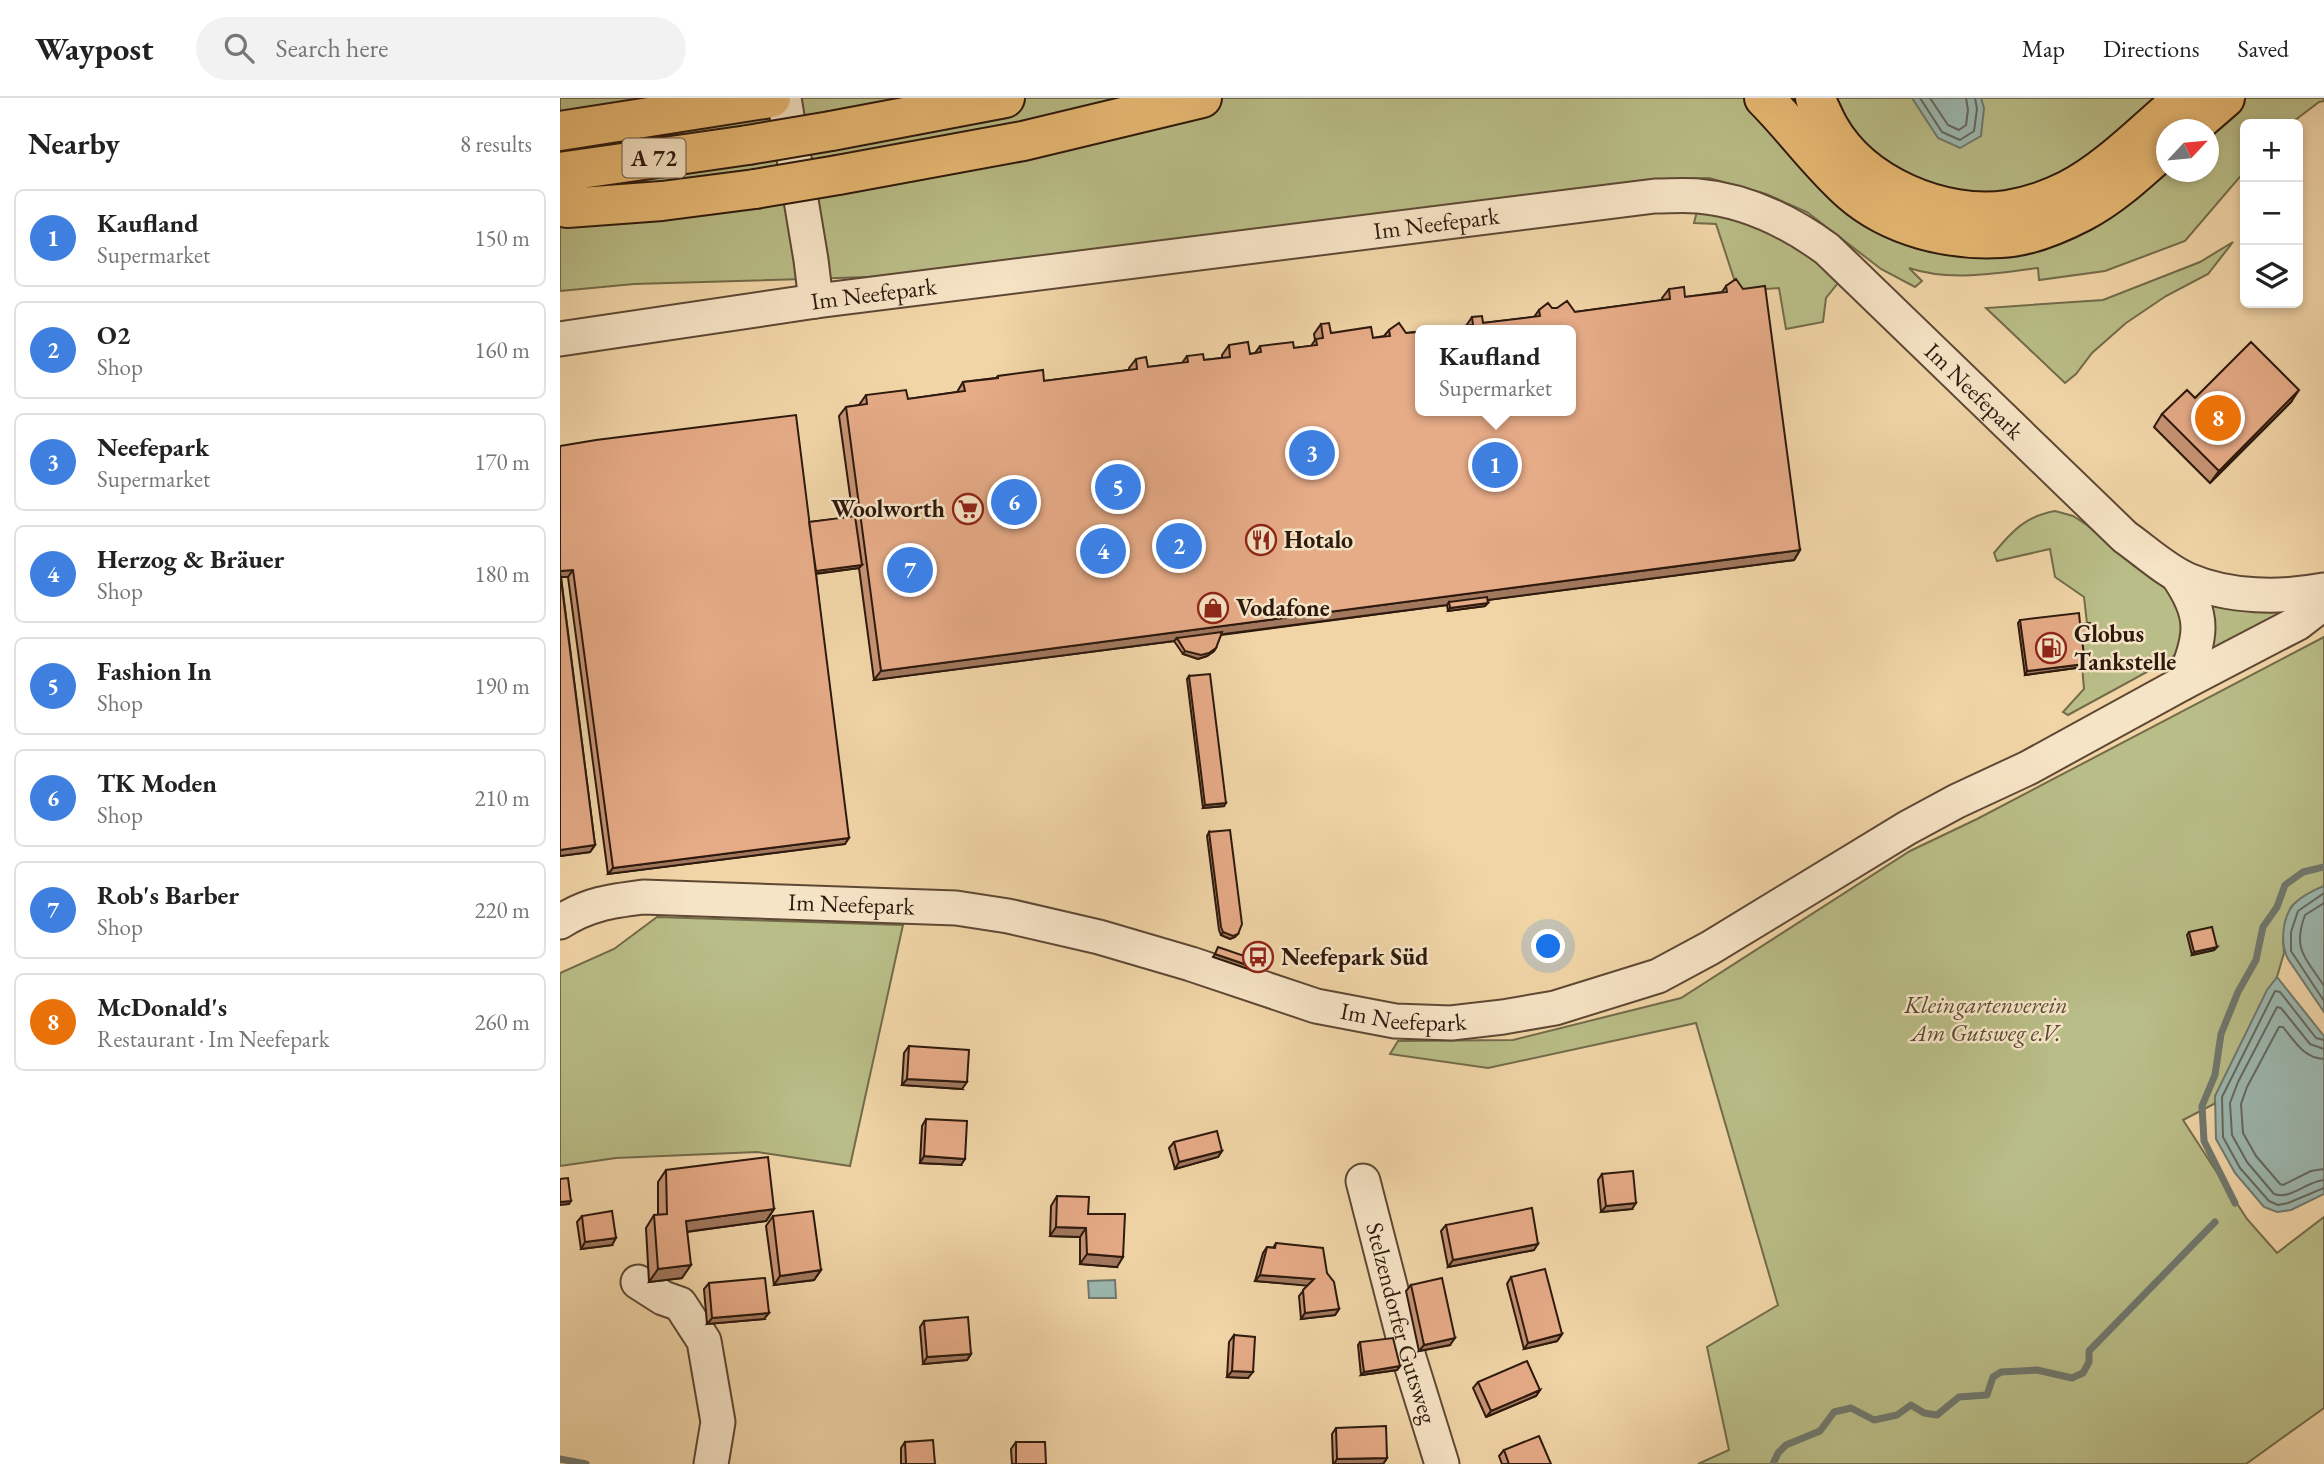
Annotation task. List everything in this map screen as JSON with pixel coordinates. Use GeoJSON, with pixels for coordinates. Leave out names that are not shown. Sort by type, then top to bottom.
{"type":"FeatureCollection","features":[{"type":"Feature","properties":{"kind":"highway","name":"A 72"},"geometry":{"type":"LineString","coordinates":[[560,172],[748,145],[1005,98]]}},
{"type":"Feature","properties":{"kind":"highway"},"geometry":{"type":"LineString","coordinates":[[560,206],[567,208],[662,201],[755,189],[1023,141],[1202,98]]}},
{"type":"Feature","properties":{"kind":"highway"},"geometry":{"type":"LineString","coordinates":[[1764,98],[1787,120],[1827,169],[1853,194],[1879,212],[1907,225],[1969,238],[2002,238],[2056,225],[2111,194],[2156,156]]}},
{"type":"Feature","properties":{"kind":"highway"},"geometry":{"type":"LineString","coordinates":[[1815,98],[1829,129],[1852,156],[1878,179],[1938,205],[1974,211],[2008,210],[2067,190],[2094,174],[2184,98]]}},
{"type":"Feature","properties":{"kind":"highway"},"geometry":{"type":"LineString","coordinates":[[2201,119],[2225,98]]}},
{"type":"Feature","properties":{"kind":"highway","name":"A 72"},"geometry":{"type":"LineString","coordinates":[[560,131],[757,100]]}},
{"type":"Feature","properties":{"kind":"street"},"geometry":{"type":"LineString","coordinates":[[784,98],[816,301]]}},
{"type":"Feature","properties":{"kind":"street","name":"Im Neefepark"},"geometry":{"type":"LineString","coordinates":[[560,339],[816,301],[1655,196],[1700,196],[1770,216],[1802,231],[1827,249],[2125,537],[2178,575],[2190,581],[2250,594],[2281,596],[2324,590]]}},
{"type":"Feature","properties":{"kind":"street","name":"Im Neefepark"},"geometry":{"type":"LineString","coordinates":[[2178,575],[2195,605],[2199,618],[2193,658],[2183,683]]}},
{"type":"Feature","properties":{"kind":"street","name":"Im Neefepark"},"geometry":{"type":"LineString","coordinates":[[560,922],[579,910],[610,901],[643,897],[956,908],[1008,916],[1099,937],[1191,964],[1316,1006],[1395,1021],[1451,1023],[1555,1008],[1658,976],[1907,828],[2028,768],[2298,623],[2324,603]]}},
{"type":"Feature","properties":{"kind":"street","name":"Stelzendorfer Gutsweg"},"geometry":{"type":"LineString","coordinates":[[1363,1181],[1406,1348],[1442,1464]]}},
{"type":"Feature","properties":{"kind":"street"},"geometry":{"type":"LineString","coordinates":[[638,1282],[663,1298],[680,1304],[704,1341],[718,1422],[711,1464]]}},
{"type":"Feature","properties":{"kind":"green space"},"geometry":{"type":"Polygon","coordinates":[[[560,98],[2324,98],[2324,101],[2297,119],[2240,119],[2240,177],[2185,241],[2105,271],[2039,280],[2038,268],[1990,274],[1941,275],[1909,268],[1922,281],[1915,287],[1881,269],[1807,212],[1766,194],[1709,178],[1637,181],[1386,213],[1110,257],[903,276],[634,284],[560,291],[560,98]]]}},
{"type":"Feature","properties":{"kind":"green space"},"geometry":{"type":"Polygon","coordinates":[[[1697,211],[1765,225],[1842,278],[1826,298],[1823,322],[1786,329],[1779,288],[1738,291],[1716,224],[1694,223],[1697,211]]]}},
{"type":"Feature","properties":{"kind":"green space"},"geometry":{"type":"Polygon","coordinates":[[[2233,242],[2208,274],[2166,296],[2126,323],[2092,353],[2076,374],[2065,383],[1986,308],[2103,300],[2200,262],[2233,242]]]}},
{"type":"Feature","properties":{"kind":"green space"},"geometry":{"type":"Polygon","coordinates":[[[2055,511],[2073,516],[2087,525],[2134,566],[2172,587],[2188,619],[2179,651],[2169,660],[2068,715],[2063,712],[2084,689],[2080,642],[2089,641],[2084,597],[2055,577],[2050,549],[1997,561],[1994,553],[2020,526],[2045,513],[2055,511]]]}},
{"type":"Feature","properties":{"kind":"green space"},"geometry":{"type":"Polygon","coordinates":[[[2203,596],[2316,600],[2199,661],[2203,596]]]}},
{"type":"Feature","properties":{"kind":"green space","name":"Kleingartenverein Am Gutsweg e.V."},"geometry":{"type":"Polygon","coordinates":[[[2324,637],[2324,886],[2291,907],[2283,938],[2284,953],[2277,977],[2214,1104],[2183,1120],[2247,1219],[2277,1253],[2324,1217],[2324,1408],[2246,1464],[1698,1464],[1729,1450],[1707,1347],[1778,1305],[1696,1023],[1488,1068],[1390,1054],[1398,1041],[1513,1040],[1681,998],[1910,851],[1977,819],[2324,637]]]}},
{"type":"Feature","properties":{"kind":"green space"},"geometry":{"type":"Polygon","coordinates":[[[657,917],[903,925],[850,1166],[757,1152],[616,1158],[560,1166],[560,973],[614,949],[657,917]]]}},
{"type":"Feature","properties":{"kind":"water"},"geometry":{"type":"Polygon","coordinates":[[[1912,98],[1981,98],[1984,108],[1981,136],[1960,148],[1938,138],[1912,98]]]}},
{"type":"Feature","properties":{"kind":"water"},"geometry":{"type":"Polygon","coordinates":[[[2324,886],[2324,1012],[2288,959],[2283,938],[2290,909],[2301,898],[2324,886]]]}},
{"type":"Feature","properties":{"kind":"water"},"geometry":{"type":"Polygon","coordinates":[[[2277,977],[2324,1036],[2324,1194],[2291,1210],[2277,1212],[2264,1207],[2235,1173],[2216,1139],[2215,1096],[2267,990],[2277,977]]]}},
{"type":"Feature","properties":{"kind":"water"},"geometry":{"type":"Polygon","coordinates":[[[1115,1280],[1116,1298],[1089,1298],[1088,1281],[1115,1280]]]}},
{"type":"Feature","properties":{"kind":"building"},"geometry":{"type":"Polygon","coordinates":[[[1736,279],[1743,289],[1765,286],[1800,550],[881,671],[846,407],[867,404],[866,395],[906,390],[908,399],[965,391],[963,382],[1043,370],[1044,381],[1137,369],[1136,359],[1146,357],[1148,367],[1188,362],[1187,356],[1203,354],[1204,360],[1230,357],[1229,345],[1248,342],[1250,354],[1261,352],[1260,346],[1293,342],[1294,348],[1317,345],[1316,339],[1323,338],[1321,324],[1329,323],[1331,333],[1371,327],[1373,338],[1390,336],[1389,330],[1399,323],[1406,333],[1415,332],[1415,416],[1576,416],[1576,325],[1473,325],[1472,317],[1482,316],[1483,323],[1540,316],[1539,310],[1548,303],[1552,308],[1557,308],[1567,301],[1575,312],[1670,299],[1669,289],[1684,287],[1685,297],[1727,292],[1726,286],[1736,279]]]}},
{"type":"Feature","properties":{"kind":"building"},"geometry":{"type":"Polygon","coordinates":[[[2251,342],[2299,390],[2219,471],[2162,414],[2187,390],[2195,398],[2251,342]]]}},
{"type":"Feature","properties":{"kind":"building"},"geometry":{"type":"Polygon","coordinates":[[[796,415],[849,838],[613,868],[573,570],[560,571],[560,446],[796,415]]]}},
{"type":"Feature","properties":{"kind":"building"},"geometry":{"type":"Polygon","coordinates":[[[855,516],[862,565],[816,571],[809,522],[855,516]]]}},
{"type":"Feature","properties":{"kind":"building"},"geometry":{"type":"Polygon","coordinates":[[[560,572],[595,845],[560,850],[560,572]]]}},
{"type":"Feature","properties":{"kind":"building"},"geometry":{"type":"Polygon","coordinates":[[[1487,597],[1488,603],[1450,608],[1449,602],[1487,597]]]}},
{"type":"Feature","properties":{"kind":"building"},"geometry":{"type":"Polygon","coordinates":[[[2079,613],[2080,624],[2090,623],[2091,638],[2082,639],[2085,664],[2027,671],[2020,620],[2079,613]]]}},
{"type":"Feature","properties":{"kind":"building"},"geometry":{"type":"Polygon","coordinates":[[[1222,632],[1216,648],[1201,655],[1185,651],[1177,638],[1222,632]]]}},
{"type":"Feature","properties":{"kind":"building"},"geometry":{"type":"Polygon","coordinates":[[[1210,674],[1226,803],[1205,805],[1189,676],[1210,674]]]}},
{"type":"Feature","properties":{"kind":"building"},"geometry":{"type":"Polygon","coordinates":[[[1230,830],[1242,924],[1238,934],[1233,936],[1223,932],[1221,927],[1209,832],[1230,830]]]}},
{"type":"Feature","properties":{"kind":"building"},"geometry":{"type":"Polygon","coordinates":[[[2212,927],[2217,947],[2194,952],[2189,932],[2212,927]]]}},
{"type":"Feature","properties":{"kind":"building"},"geometry":{"type":"Polygon","coordinates":[[[1218,947],[1259,961],[1256,968],[1215,954],[1218,947]]]}},
{"type":"Feature","properties":{"kind":"building"},"geometry":{"type":"Polygon","coordinates":[[[909,1046],[969,1050],[967,1082],[907,1079],[909,1046]]]}},
{"type":"Feature","properties":{"kind":"building"},"geometry":{"type":"Polygon","coordinates":[[[926,1119],[967,1121],[965,1159],[924,1156],[926,1119]]]}},
{"type":"Feature","properties":{"kind":"building"},"geometry":{"type":"Polygon","coordinates":[[[1217,1131],[1222,1151],[1179,1162],[1174,1142],[1217,1131]]]}},
{"type":"Feature","properties":{"kind":"building"},"geometry":{"type":"Polygon","coordinates":[[[768,1157],[774,1209],[686,1221],[691,1265],[658,1269],[654,1215],[667,1214],[666,1170],[768,1157]]]}},
{"type":"Feature","properties":{"kind":"building"},"geometry":{"type":"Polygon","coordinates":[[[1633,1171],[1636,1203],[1606,1206],[1602,1174],[1633,1171]]]}},
{"type":"Feature","properties":{"kind":"building"},"geometry":{"type":"Polygon","coordinates":[[[568,1178],[571,1201],[560,1202],[560,1179],[568,1178]]]}},
{"type":"Feature","properties":{"kind":"building"},"geometry":{"type":"Polygon","coordinates":[[[1057,1196],[1089,1197],[1088,1214],[1125,1214],[1123,1257],[1087,1254],[1086,1228],[1056,1227],[1057,1196]]]}},
{"type":"Feature","properties":{"kind":"building"},"geometry":{"type":"Polygon","coordinates":[[[1532,1208],[1538,1244],[1453,1260],[1446,1225],[1532,1208]]]}},
{"type":"Feature","properties":{"kind":"building"},"geometry":{"type":"Polygon","coordinates":[[[612,1211],[616,1238],[585,1242],[582,1216],[612,1211]]]}},
{"type":"Feature","properties":{"kind":"building"},"geometry":{"type":"Polygon","coordinates":[[[813,1211],[821,1270],[780,1276],[773,1216],[813,1211]]]}},
{"type":"Feature","properties":{"kind":"building"},"geometry":{"type":"Polygon","coordinates":[[[1276,1243],[1323,1248],[1327,1273],[1334,1282],[1339,1309],[1305,1313],[1303,1290],[1314,1279],[1260,1275],[1267,1247],[1275,1248],[1276,1243]]]}},
{"type":"Feature","properties":{"kind":"building"},"geometry":{"type":"Polygon","coordinates":[[[1545,1269],[1562,1334],[1528,1343],[1511,1277],[1545,1269]]]}},
{"type":"Feature","properties":{"kind":"building"},"geometry":{"type":"Polygon","coordinates":[[[765,1278],[769,1313],[712,1318],[709,1283],[765,1278]]]}},
{"type":"Feature","properties":{"kind":"building"},"geometry":{"type":"Polygon","coordinates":[[[1442,1278],[1455,1338],[1424,1345],[1411,1285],[1442,1278]]]}},
{"type":"Feature","properties":{"kind":"building"},"geometry":{"type":"Polygon","coordinates":[[[968,1317],[971,1354],[927,1357],[924,1321],[968,1317]]]}},
{"type":"Feature","properties":{"kind":"building"},"geometry":{"type":"Polygon","coordinates":[[[1234,1335],[1255,1337],[1253,1372],[1232,1371],[1234,1335]]]}},
{"type":"Feature","properties":{"kind":"building"},"geometry":{"type":"Polygon","coordinates":[[[1393,1338],[1400,1366],[1364,1372],[1360,1342],[1393,1338]]]}},
{"type":"Feature","properties":{"kind":"building"},"geometry":{"type":"Polygon","coordinates":[[[1527,1361],[1540,1390],[1491,1411],[1478,1382],[1527,1361]]]}},
{"type":"Feature","properties":{"kind":"building"},"geometry":{"type":"Polygon","coordinates":[[[1386,1426],[1387,1458],[1337,1459],[1336,1428],[1386,1426]]]}},
{"type":"Feature","properties":{"kind":"building"},"geometry":{"type":"Polygon","coordinates":[[[1539,1436],[1551,1464],[1509,1464],[1504,1450],[1539,1436]]]}},
{"type":"Feature","properties":{"kind":"building"},"geometry":{"type":"Polygon","coordinates":[[[933,1440],[935,1464],[906,1464],[905,1442],[933,1440]]]}},
{"type":"Feature","properties":{"kind":"building"},"geometry":{"type":"Polygon","coordinates":[[[1016,1442],[1045,1442],[1046,1464],[1016,1464],[1016,1442]]]}},
{"type":"Feature","properties":{"kind":"waterway"},"geometry":{"type":"LineString","coordinates":[[2235,1203],[2204,1141],[2202,1106],[2215,1075],[2221,1034],[2238,992],[2256,960],[2263,927],[2277,907],[2285,885],[2303,872],[2324,867]]}},
{"type":"Feature","properties":{"kind":"waterway"},"geometry":{"type":"LineString","coordinates":[[1773,1464],[1786,1445],[1820,1431],[1834,1412],[1851,1408],[1874,1420],[1897,1415],[1911,1405],[1924,1413],[1937,1415],[1959,1397],[1987,1395],[1993,1377],[2001,1372],[2037,1370],[2072,1378],[2083,1373],[2089,1362],[2089,1351],[2215,1222]]}},
{"type":"Feature","properties":{"kind":"waterway"},"geometry":{"type":"LineString","coordinates":[[560,1459],[586,1464]]}},
{"type":"Feature","properties":{"kind":"place","name":"McDonald's"},"geometry":{"type":"Point","coordinates":[2218,418]}},
{"type":"Feature","properties":{"kind":"place","name":"Neefepark"},"geometry":{"type":"Point","coordinates":[1312,453]}},
{"type":"Feature","properties":{"kind":"place","name":"Kaufland"},"geometry":{"type":"Point","coordinates":[1495,465]}},
{"type":"Feature","properties":{"kind":"place","name":"Fashion In"},"geometry":{"type":"Point","coordinates":[1118,487]}},
{"type":"Feature","properties":{"kind":"place","name":"TK Moden"},"geometry":{"type":"Point","coordinates":[1014,502]}},
{"type":"Feature","properties":{"kind":"place","name":"Woolworth"},"geometry":{"type":"Point","coordinates":[968,509]}},
{"type":"Feature","properties":{"kind":"place","name":"Hotalo"},"geometry":{"type":"Point","coordinates":[1261,540]}},
{"type":"Feature","properties":{"kind":"place","name":"O2"},"geometry":{"type":"Point","coordinates":[1179,546]}},
{"type":"Feature","properties":{"kind":"place","name":"Herzog & Bräuer"},"geometry":{"type":"Point","coordinates":[1103,551]}},
{"type":"Feature","properties":{"kind":"place","name":"Rob's Barber"},"geometry":{"type":"Point","coordinates":[910,570]}},
{"type":"Feature","properties":{"kind":"place","name":"Vodafone"},"geometry":{"type":"Point","coordinates":[1213,608]}},
{"type":"Feature","properties":{"kind":"place","name":"Globus Tankstelle"},"geometry":{"type":"Point","coordinates":[2051,648]}},
{"type":"Feature","properties":{"kind":"place","name":"Neefepark Süd"},"geometry":{"type":"Point","coordinates":[1258,957]}}]}
